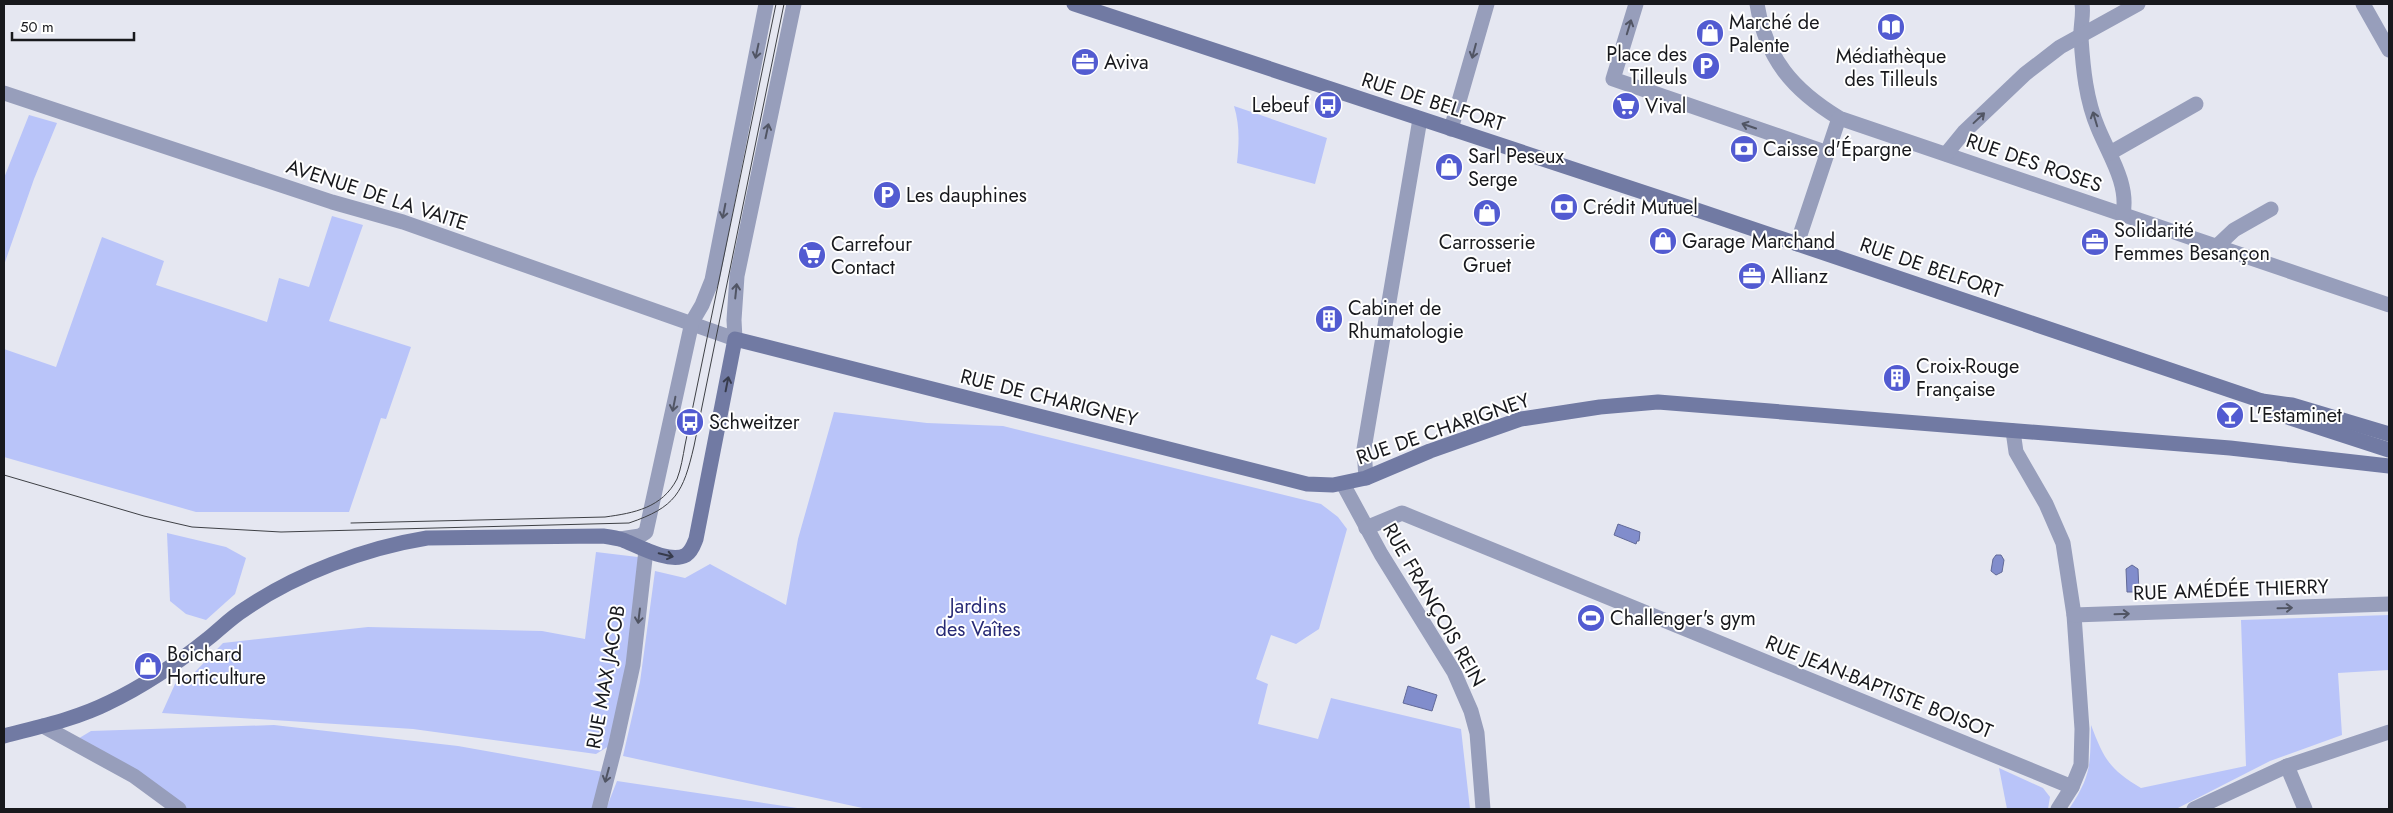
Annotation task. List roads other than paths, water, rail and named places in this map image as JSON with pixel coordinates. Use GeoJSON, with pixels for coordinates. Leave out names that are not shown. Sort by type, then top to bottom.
{"type":"FeatureCollection","features":[{"type":"Feature","properties":{"kind":"street"},"geometry":{"type":"LineString","coordinates":[[620,539],[640,536],[646,532],[692,322],[702,306],[712,280],[766,4]]}},
{"type":"Feature","properties":{"kind":"street"},"geometry":{"type":"LineString","coordinates":[[4,736],[43,726],[108,704],[175,663],[244,609],[275,590],[349,558],[427,538],[549,536],[603,536],[620,539],[646,550],[674,557],[686,555],[692,549],[696,539],[736,339],[734,320],[737,276],[794,4]]}},
{"type":"Feature","properties":{"kind":"street","name":"RUE DE BELFORT"},"geometry":{"type":"LineString","coordinates":[[1074,4],[1797,244],[2262,401],[2292,405],[2389,434]]}},
{"type":"Feature","properties":{"kind":"street"},"geometry":{"type":"LineString","coordinates":[[1450,129],[1487,4]]}},
{"type":"Feature","properties":{"kind":"street"},"geometry":{"type":"LineString","coordinates":[[1636,4],[1613,79],[1828,153]]}},
{"type":"Feature","properties":{"kind":"street","name":"RUE DES ROSES"},"geometry":{"type":"LineString","coordinates":[[1757,4],[1764,36],[1776,62],[1798,89],[1813,102],[1839,118],[2389,305]]}},
{"type":"Feature","properties":{"kind":"street"},"geometry":{"type":"LineString","coordinates":[[2082,4],[2081,36],[2088,95],[2097,126],[2122,186],[2126,201],[2123,214]]}},
{"type":"Feature","properties":{"kind":"street"},"geometry":{"type":"LineString","coordinates":[[1946,154],[1964,132],[2025,74],[2060,47],[2138,4]]}},
{"type":"Feature","properties":{"kind":"street"},"geometry":{"type":"LineString","coordinates":[[2364,4],[2389,50]]}},
{"type":"Feature","properties":{"kind":"street","name":"AVENUE DE LA VAITE"},"geometry":{"type":"LineString","coordinates":[[4,93],[332,202],[403,222],[736,339]]}},
{"type":"Feature","properties":{"kind":"street"},"geometry":{"type":"LineString","coordinates":[[2110,154],[2196,104]]}},
{"type":"Feature","properties":{"kind":"street"},"geometry":{"type":"LineString","coordinates":[[1797,244],[1839,118]]}},
{"type":"Feature","properties":{"kind":"street"},"geometry":{"type":"LineString","coordinates":[[1366,478],[1364,448],[1420,119]]}},
{"type":"Feature","properties":{"kind":"street"},"geometry":{"type":"LineString","coordinates":[[2216,247],[2234,230],[2271,209]]}},
{"type":"Feature","properties":{"kind":"street","name":"RUE DE CHARIGNEY"},"geometry":{"type":"LineString","coordinates":[[736,339],[1307,484],[1343,484],[1366,478],[1430,452],[1521,419],[1600,406],[1658,402],[2359,461],[2389,466]]}},
{"type":"Feature","properties":{"kind":"street","name":"RUE DE BELFORT"},"geometry":{"type":"LineString","coordinates":[[2262,401],[2272,412],[2389,450]]}},
{"type":"Feature","properties":{"kind":"street"},"geometry":{"type":"LineString","coordinates":[[2013,431],[2016,452],[2046,504],[2062,543],[2074,615],[2082,729],[2081,765],[2072,787],[2058,809]]}},
{"type":"Feature","properties":{"kind":"street"},"geometry":{"type":"LineString","coordinates":[[2364,442],[2375,438],[2389,443]]}},
{"type":"Feature","properties":{"kind":"street","name":"RUE FRANÇOIS REIN"},"geometry":{"type":"LineString","coordinates":[[1343,484],[1366,528],[1454,672],[1471,711],[1477,733],[1483,809]]}},
{"type":"Feature","properties":{"kind":"street","name":"RUE JEAN-BAPTISTE BOISOT"},"geometry":{"type":"LineString","coordinates":[[1366,528],[1402,513],[2072,787]]}},
{"type":"Feature","properties":{"kind":"street","name":"RUE MAX JACOB"},"geometry":{"type":"LineString","coordinates":[[599,809],[633,665],[646,550]]}},
{"type":"Feature","properties":{"kind":"street","name":"RUE AMÉDÉE THIERRY"},"geometry":{"type":"LineString","coordinates":[[2074,615],[2389,604]]}},
{"type":"Feature","properties":{"kind":"street"},"geometry":{"type":"LineString","coordinates":[[43,726],[134,776],[179,809]]}},
{"type":"Feature","properties":{"kind":"street"},"geometry":{"type":"LineString","coordinates":[[2194,809],[2287,766],[2389,732]]}},
{"type":"Feature","properties":{"kind":"street"},"geometry":{"type":"LineString","coordinates":[[2287,766],[2305,809]]}},
{"type":"Feature","properties":{"kind":"tram line"},"geometry":{"type":"LineString","coordinates":[[351,523],[605,517],[637,511],[655,503],[671,489],[677,479],[682,462],[776,4]]}},
{"type":"Feature","properties":{"kind":"tram line"},"geometry":{"type":"LineString","coordinates":[[4,475],[144,516],[192,527],[281,532],[629,523],[657,511],[675,496],[686,476],[690,462],[784,4]]}},
{"type":"Feature","properties":{"kind":"place","name":"Médiathèque des Tilleuls"},"geometry":{"type":"Point","coordinates":[1891,27]}},
{"type":"Feature","properties":{"kind":"place","name":"Marché de Palente"},"geometry":{"type":"Point","coordinates":[1710,33]}},
{"type":"Feature","properties":{"kind":"place","name":"Aviva"},"geometry":{"type":"Point","coordinates":[1085,62]}},
{"type":"Feature","properties":{"kind":"place","name":"Place des Tilleuls"},"geometry":{"type":"Point","coordinates":[1706,66]}},
{"type":"Feature","properties":{"kind":"place","name":"Lebeuf"},"geometry":{"type":"Point","coordinates":[1328,105]}},
{"type":"Feature","properties":{"kind":"place","name":"Vival"},"geometry":{"type":"Point","coordinates":[1626,106]}},
{"type":"Feature","properties":{"kind":"place","name":"Caisse d'Épargne"},"geometry":{"type":"Point","coordinates":[1744,149]}},
{"type":"Feature","properties":{"kind":"place","name":"Sarl Peseux Serge"},"geometry":{"type":"Point","coordinates":[1449,167]}},
{"type":"Feature","properties":{"kind":"place","name":"Les dauphines"},"geometry":{"type":"Point","coordinates":[887,195]}},
{"type":"Feature","properties":{"kind":"place","name":"Crédit Mutuel"},"geometry":{"type":"Point","coordinates":[1564,207]}},
{"type":"Feature","properties":{"kind":"place","name":"Carrosserie Gruet"},"geometry":{"type":"Point","coordinates":[1487,213]}},
{"type":"Feature","properties":{"kind":"place","name":"Garage Marchand"},"geometry":{"type":"Point","coordinates":[1663,241]}},
{"type":"Feature","properties":{"kind":"place","name":"Solidarité Femmes Besançon"},"geometry":{"type":"Point","coordinates":[2095,242]}},
{"type":"Feature","properties":{"kind":"place","name":"Carrefour Contact"},"geometry":{"type":"Point","coordinates":[812,255]}},
{"type":"Feature","properties":{"kind":"place","name":"Allianz"},"geometry":{"type":"Point","coordinates":[1752,276]}},
{"type":"Feature","properties":{"kind":"place","name":"Cabinet de Rhumatologie"},"geometry":{"type":"Point","coordinates":[1329,319]}},
{"type":"Feature","properties":{"kind":"place","name":"Croix-Rouge Française"},"geometry":{"type":"Point","coordinates":[1897,378]}},
{"type":"Feature","properties":{"kind":"place","name":"L'Estaminet"},"geometry":{"type":"Point","coordinates":[2230,415]}},
{"type":"Feature","properties":{"kind":"place","name":"Schweitzer"},"geometry":{"type":"Point","coordinates":[690,422]}},
{"type":"Feature","properties":{"kind":"place","name":"Challenger's gym"},"geometry":{"type":"Point","coordinates":[1591,618]}},
{"type":"Feature","properties":{"kind":"place","name":"Boichard Horticulture"},"geometry":{"type":"Point","coordinates":[148,666]}},
{"type":"Feature","properties":{"kind":"park label","name":"Jardins des Vaîtes"},"geometry":{"type":"Point","coordinates":[978,618]}}]}
